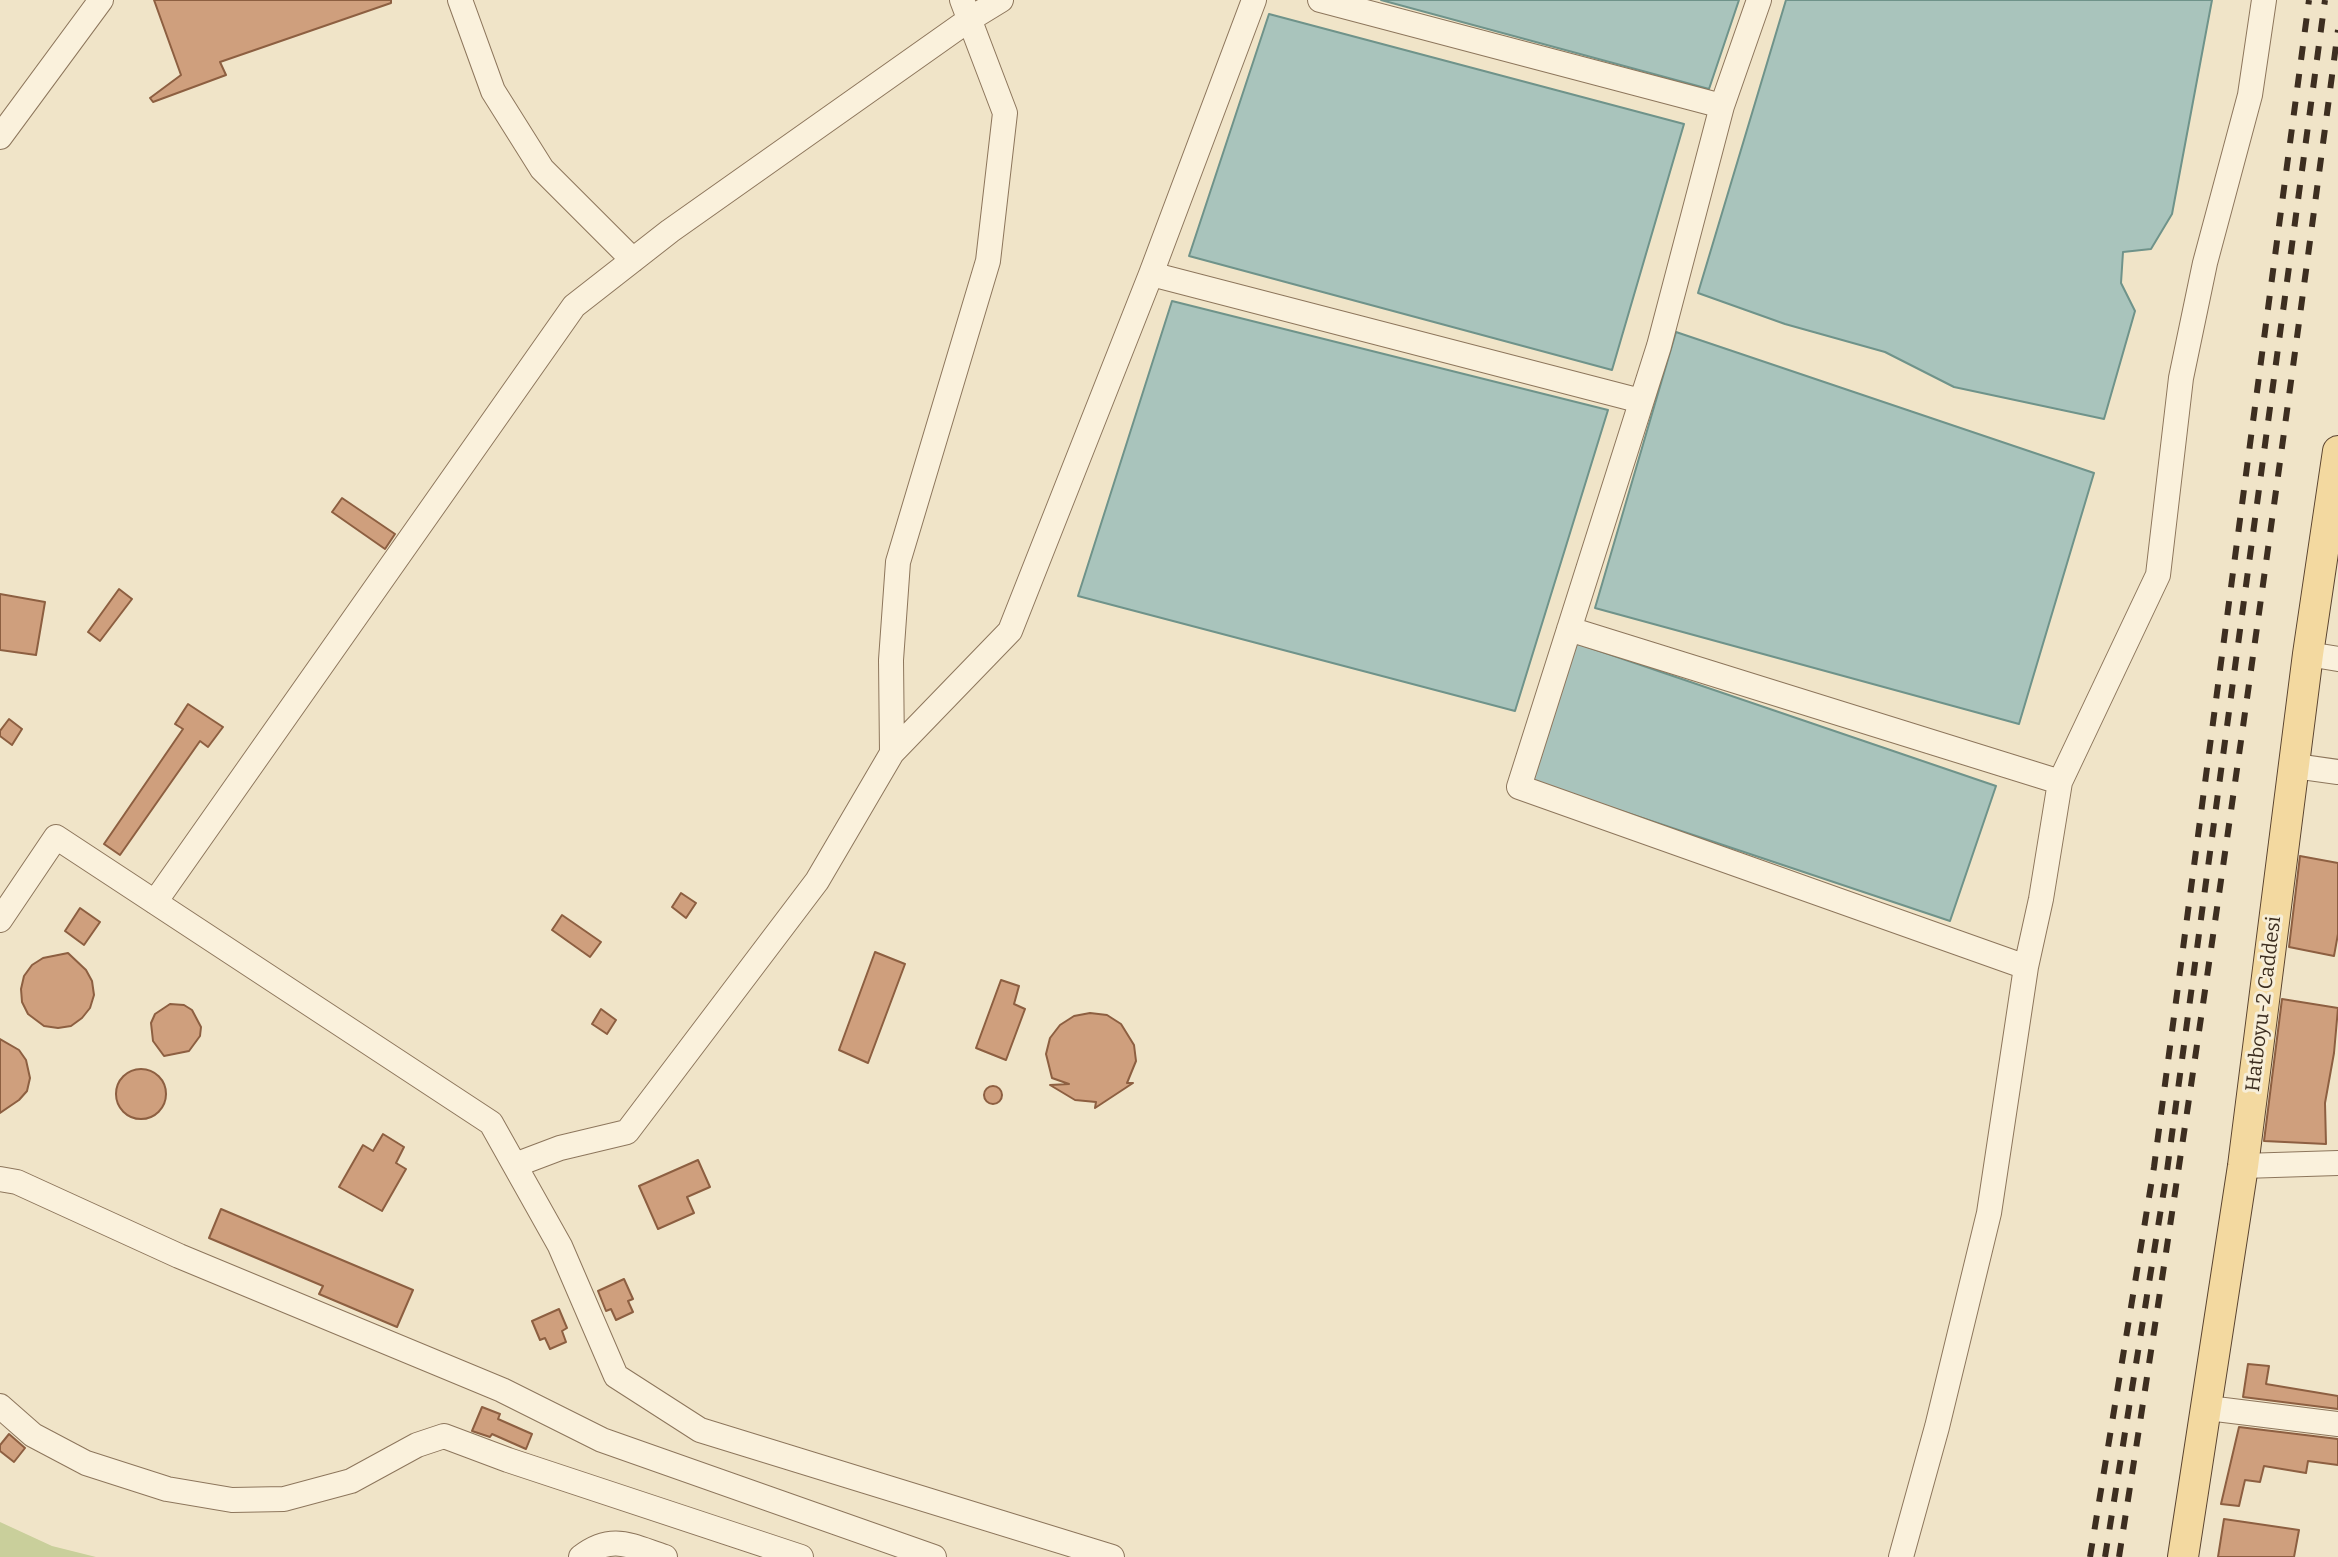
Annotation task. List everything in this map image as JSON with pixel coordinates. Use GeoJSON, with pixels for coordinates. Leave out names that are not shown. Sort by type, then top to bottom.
{"type":"FeatureCollection","features":[{"type":"Feature","properties":{"kind":"main road","name":"Hatboyu-2 Caddesi"},"geometry":{"type":"LineString","coordinates":[[2183,1557],[2243,1166],[2295,766],[2323,657],[2338,460]]}},
{"type":"Feature","properties":{"kind":"street"},"geometry":{"type":"LineString","coordinates":[[0,137],[101,0]]}},
{"type":"Feature","properties":{"kind":"street"},"geometry":{"type":"LineString","coordinates":[[460,0],[493,91],[542,169],[633,260]]}},
{"type":"Feature","properties":{"kind":"street"},"geometry":{"type":"LineString","coordinates":[[155,902],[574,306],[966,10],[1001,0]]}},
{"type":"Feature","properties":{"kind":"street"},"geometry":{"type":"LineString","coordinates":[[515,1165],[560,1148],[627,1132],[817,881],[892,753],[1010,631],[1151,274],[1254,0]]}},
{"type":"Feature","properties":{"kind":"street"},"geometry":{"type":"LineString","coordinates":[[1320,0],[1722,106]]}},
{"type":"Feature","properties":{"kind":"street"},"geometry":{"type":"LineString","coordinates":[[1759,0],[1722,106],[1659,346],[1519,787],[2026,967]]}},
{"type":"Feature","properties":{"kind":"street"},"geometry":{"type":"LineString","coordinates":[[1901,1557],[1937,1427],[1989,1213],[2026,967],[2041,899],[2060,782],[2158,575],[2181,378],[2205,263],[2250,95],[2264,0]]}},
{"type":"Feature","properties":{"kind":"street"},"geometry":{"type":"LineString","coordinates":[[892,753],[891,660],[898,562],[988,261],[1005,113],[966,10]]}},
{"type":"Feature","properties":{"kind":"street"},"geometry":{"type":"LineString","coordinates":[[1151,274],[1641,401]]}},
{"type":"Feature","properties":{"kind":"street"},"geometry":{"type":"LineString","coordinates":[[1569,629],[2060,782]]}},
{"type":"Feature","properties":{"kind":"street"},"geometry":{"type":"LineString","coordinates":[[2295,766],[2338,772]]}},
{"type":"Feature","properties":{"kind":"street"},"geometry":{"type":"LineString","coordinates":[[0,920],[56,837],[491,1123],[560,1246],[616,1376],[700,1430],[1112,1557]]}},
{"type":"Feature","properties":{"kind":"street"},"geometry":{"type":"LineString","coordinates":[[2243,1166],[2338,1163]]}},
{"type":"Feature","properties":{"kind":"street"},"geometry":{"type":"LineString","coordinates":[[0,1179],[17,1182],[179,1256],[502,1390],[602,1440],[934,1557]]}},
{"type":"Feature","properties":{"kind":"street"},"geometry":{"type":"LineString","coordinates":[[0,1406],[33,1435],[86,1463],[167,1489],[232,1500],[284,1499],[351,1481],[417,1445],[444,1436],[801,1557]]}},
{"type":"Feature","properties":{"kind":"street"},"geometry":{"type":"LineString","coordinates":[[2208,1408],[2338,1424]]}},
{"type":"Feature","properties":{"kind":"street"},"geometry":{"type":"LineString","coordinates":[[581,1557],[595,1546],[607,1542],[665,1557]]}},
{"type":"Feature","properties":{"kind":"green space"},"geometry":{"type":"Polygon","coordinates":[[[0,1522],[52,1546],[96,1557],[0,1557],[0,1522]]]}},
{"type":"Feature","properties":{"kind":"water"},"geometry":{"type":"Polygon","coordinates":[[[1381,0],[1739,0],[1709,89],[1381,0]]]}},
{"type":"Feature","properties":{"kind":"water"},"geometry":{"type":"Polygon","coordinates":[[[1786,0],[2212,0],[2172,214],[2151,249],[2123,252],[2121,283],[2135,311],[2104,419],[1954,387],[1885,352],[1785,324],[1698,293],[1786,0]]]}},
{"type":"Feature","properties":{"kind":"water"},"geometry":{"type":"Polygon","coordinates":[[[1269,14],[1684,124],[1612,370],[1189,256],[1269,14]]]}},
{"type":"Feature","properties":{"kind":"water"},"geometry":{"type":"Polygon","coordinates":[[[1172,301],[1608,410],[1515,711],[1078,596],[1172,301]]]}},
{"type":"Feature","properties":{"kind":"water"},"geometry":{"type":"Polygon","coordinates":[[[1676,332],[2094,473],[2019,724],[1595,608],[1676,332]]]}},
{"type":"Feature","properties":{"kind":"water"},"geometry":{"type":"Polygon","coordinates":[[[1576,643],[1996,786],[1950,921],[1529,780],[1576,643]]]}},
{"type":"Feature","properties":{"kind":"building"},"geometry":{"type":"Polygon","coordinates":[[[154,0],[391,0],[391,3],[220,62],[226,75],[153,102],[150,98],[181,75],[154,0]]]}},
{"type":"Feature","properties":{"kind":"building"},"geometry":{"type":"Polygon","coordinates":[[[342,498],[395,534],[385,549],[332,512],[342,498]]]}},
{"type":"Feature","properties":{"kind":"building"},"geometry":{"type":"Polygon","coordinates":[[[119,589],[132,599],[100,641],[88,632],[119,589]]]}},
{"type":"Feature","properties":{"kind":"building"},"geometry":{"type":"Polygon","coordinates":[[[0,594],[45,602],[36,655],[0,650],[0,594]]]}},
{"type":"Feature","properties":{"kind":"building"},"geometry":{"type":"Polygon","coordinates":[[[188,704],[223,727],[208,747],[200,741],[120,855],[104,844],[183,729],[175,724],[188,704]]]}},
{"type":"Feature","properties":{"kind":"building"},"geometry":{"type":"Polygon","coordinates":[[[9,719],[22,729],[12,745],[0,736],[9,719]]]}},
{"type":"Feature","properties":{"kind":"building"},"geometry":{"type":"Polygon","coordinates":[[[2300,856],[2338,863],[2338,934],[2334,956],[2289,947],[2300,856]]]}},
{"type":"Feature","properties":{"kind":"building"},"geometry":{"type":"Polygon","coordinates":[[[681,893],[696,903],[686,918],[672,907],[681,893]]]}},
{"type":"Feature","properties":{"kind":"building"},"geometry":{"type":"Polygon","coordinates":[[[80,908],[100,922],[84,945],[65,931],[80,908]]]}},
{"type":"Feature","properties":{"kind":"building"},"geometry":{"type":"Polygon","coordinates":[[[562,915],[601,942],[590,957],[552,930],[562,915]]]}},
{"type":"Feature","properties":{"kind":"building"},"geometry":{"type":"Polygon","coordinates":[[[875,952],[905,964],[868,1063],[839,1050],[875,952]]]}},
{"type":"Feature","properties":{"kind":"building"},"geometry":{"type":"Polygon","coordinates":[[[68,953],[86,970],[92,981],[94,995],[90,1008],[71,1026],[44,1026],[28,1014],[22,1002],[24,976],[32,965],[43,958],[68,953]]]}},
{"type":"Feature","properties":{"kind":"building"},"geometry":{"type":"Polygon","coordinates":[[[1001,980],[1019,986],[1014,1004],[1025,1009],[1006,1060],[976,1048],[1001,980]]]}},
{"type":"Feature","properties":{"kind":"building"},"geometry":{"type":"Polygon","coordinates":[[[2282,999],[2338,1008],[2325,1103],[2326,1144],[2264,1141],[2282,999]]]}},
{"type":"Feature","properties":{"kind":"building"},"geometry":{"type":"Polygon","coordinates":[[[170,1004],[184,1005],[192,1010],[201,1027],[200,1036],[189,1051],[164,1056],[153,1041],[151,1023],[155,1014],[170,1004]]]}},
{"type":"Feature","properties":{"kind":"building"},"geometry":{"type":"Polygon","coordinates":[[[601,1009],[616,1020],[607,1034],[592,1024],[601,1009]]]}},
{"type":"Feature","properties":{"kind":"building"},"geometry":{"type":"Polygon","coordinates":[[[1090,1013],[1107,1015],[1121,1024],[1134,1045],[1136,1061],[1127,1083],[1133,1083],[1095,1108],[1096,1102],[1075,1100],[1050,1085],[1069,1084],[1052,1078],[1046,1054],[1050,1038],[1060,1025],[1074,1016],[1090,1013]]]}},
{"type":"Feature","properties":{"kind":"building"},"geometry":{"type":"Polygon","coordinates":[[[0,1039],[19,1050],[26,1060],[30,1078],[27,1091],[0,1113],[0,1039]]]}},
{"type":"Feature","properties":{"kind":"building"},"geometry":{"type":"Polygon","coordinates":[[[141,1069],[159,1076],[166,1094],[159,1112],[141,1119],[123,1112],[116,1094],[123,1076],[141,1069]]]}},
{"type":"Feature","properties":{"kind":"building"},"geometry":{"type":"Polygon","coordinates":[[[989,1086],[997,1086],[1002,1095],[1000,1102],[989,1104],[984,1099],[984,1091],[989,1086]]]}},
{"type":"Feature","properties":{"kind":"building"},"geometry":{"type":"Polygon","coordinates":[[[383,1134],[404,1147],[396,1163],[406,1169],[382,1211],[339,1187],[363,1145],[373,1151],[383,1134]]]}},
{"type":"Feature","properties":{"kind":"building"},"geometry":{"type":"Polygon","coordinates":[[[698,1160],[710,1187],[687,1197],[694,1213],[658,1229],[639,1186],[698,1160]]]}},
{"type":"Feature","properties":{"kind":"building"},"geometry":{"type":"Polygon","coordinates":[[[221,1209],[413,1290],[397,1327],[319,1294],[323,1286],[209,1238],[221,1209]]]}},
{"type":"Feature","properties":{"kind":"building"},"geometry":{"type":"Polygon","coordinates":[[[624,1279],[633,1299],[628,1301],[633,1312],[616,1320],[611,1309],[606,1311],[598,1291],[624,1279]]]}},
{"type":"Feature","properties":{"kind":"building"},"geometry":{"type":"Polygon","coordinates":[[[559,1309],[567,1328],[562,1331],[566,1342],[550,1349],[545,1338],[540,1340],[532,1321],[559,1309]]]}},
{"type":"Feature","properties":{"kind":"building"},"geometry":{"type":"Polygon","coordinates":[[[2248,1364],[2269,1366],[2266,1384],[2338,1396],[2338,1409],[2243,1397],[2248,1364]]]}},
{"type":"Feature","properties":{"kind":"building"},"geometry":{"type":"Polygon","coordinates":[[[482,1407],[500,1414],[498,1419],[532,1434],[526,1449],[492,1434],[490,1437],[472,1431],[482,1407]]]}},
{"type":"Feature","properties":{"kind":"building"},"geometry":{"type":"Polygon","coordinates":[[[2239,1427],[2338,1439],[2338,1465],[2308,1461],[2306,1473],[2264,1466],[2260,1482],[2245,1480],[2239,1506],[2221,1504],[2239,1427]]]}},
{"type":"Feature","properties":{"kind":"building"},"geometry":{"type":"Polygon","coordinates":[[[9,1434],[25,1448],[14,1462],[0,1451],[0,1445],[9,1434]]]}},
{"type":"Feature","properties":{"kind":"building"},"geometry":{"type":"Polygon","coordinates":[[[2224,1519],[2299,1530],[2294,1557],[2218,1557],[2224,1519]]]}},
{"type":"Feature","properties":{"kind":"railway"},"geometry":{"type":"LineString","coordinates":[[2090,1557],[2154,1167],[2309,0]]}},
{"type":"Feature","properties":{"kind":"railway"},"geometry":{"type":"LineString","coordinates":[[2105,1557],[2167,1171],[2325,0]]}},
{"type":"Feature","properties":{"kind":"railway"},"geometry":{"type":"LineString","coordinates":[[2119,1557],[2233,794],[2338,30]]}}]}
